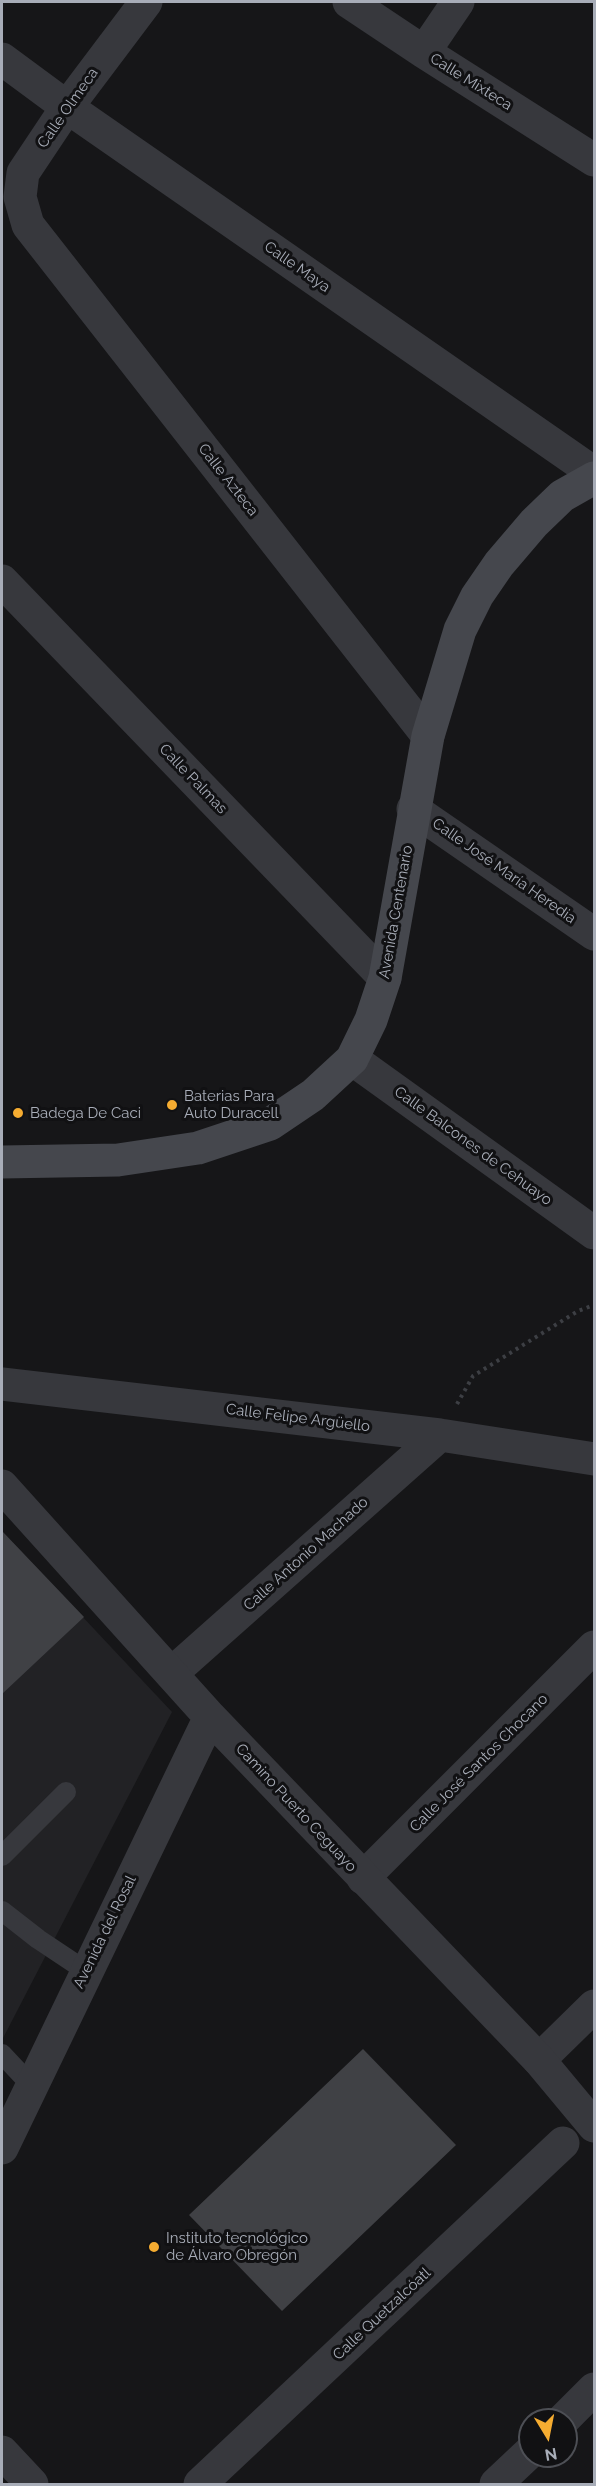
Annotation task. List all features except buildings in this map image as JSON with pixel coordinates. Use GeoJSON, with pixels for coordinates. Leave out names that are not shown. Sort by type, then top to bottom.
{"type":"FeatureCollection","features":[{"type":"Feature","properties":{"kind":"main road","name":"Avenida Centenario"},"geometry":{"type":"LineString","coordinates":[[2,1162],[118,1160],[198,1148],[270,1124],[313,1095],[352,1059],[371,1020],[385,978],[413,809],[428,736],[460,630],[477,596],[499,564],[534,523],[562,496],[594,478]]}},
{"type":"Feature","properties":{"kind":"street","name":"Calle Olmeca"},"geometry":{"type":"LineString","coordinates":[[28,225],[20,197],[24,173],[67,107],[146,2]]}},
{"type":"Feature","properties":{"kind":"street","name":"Calle Mixteca"},"geometry":{"type":"LineString","coordinates":[[350,2],[423,52],[594,160]]}},
{"type":"Feature","properties":{"kind":"street"},"geometry":{"type":"LineString","coordinates":[[423,52],[458,2]]}},
{"type":"Feature","properties":{"kind":"street","name":"Calle Maya"},"geometry":{"type":"LineString","coordinates":[[2,58],[67,107],[594,472]]}},
{"type":"Feature","properties":{"kind":"street","name":"Calle Azteca"},"geometry":{"type":"LineString","coordinates":[[28,225],[428,736]]}},
{"type":"Feature","properties":{"kind":"street","name":"Calle Palmas"},"geometry":{"type":"LineString","coordinates":[[2,580],[385,978]]}},
{"type":"Feature","properties":{"kind":"street","name":"Calle José María Heredia"},"geometry":{"type":"LineString","coordinates":[[413,809],[590,921]]}},
{"type":"Feature","properties":{"kind":"street","name":"Calle Balcones de Cehuayo"},"geometry":{"type":"LineString","coordinates":[[352,1059],[594,1233]]}},
{"type":"Feature","properties":{"kind":"street","name":"Calle Felipe Argüello"},"geometry":{"type":"LineString","coordinates":[[2,1384],[440,1435],[594,1459]]}},
{"type":"Feature","properties":{"kind":"street","name":"Calle Antonio Machado"},"geometry":{"type":"LineString","coordinates":[[172,1673],[440,1435]]}},
{"type":"Feature","properties":{"kind":"street","name":"Camino Puerto Ceguayo"},"geometry":{"type":"LineString","coordinates":[[2,1486],[210,1716],[539,2060],[594,2126]]}},
{"type":"Feature","properties":{"kind":"street","name":"Calle José Santos Chocano"},"geometry":{"type":"LineString","coordinates":[[363,1878],[594,1647]]}},
{"type":"Feature","properties":{"kind":"street","name":"Avenida del Rosal"},"geometry":{"type":"LineString","coordinates":[[2,2148],[210,1716]]}},
{"type":"Feature","properties":{"kind":"street"},"geometry":{"type":"LineString","coordinates":[[539,2060],[594,2006]]}},
{"type":"Feature","properties":{"kind":"street","name":"Calle Quetzalcóatl"},"geometry":{"type":"LineString","coordinates":[[200,2484],[563,2143]]}},
{"type":"Feature","properties":{"kind":"street"},"geometry":{"type":"LineString","coordinates":[[575,2408],[594,2389]]}},
{"type":"Feature","properties":{"kind":"street"},"geometry":{"type":"LineString","coordinates":[[2,2452],[32,2484]]}},
{"type":"Feature","properties":{"kind":"street"},"geometry":{"type":"LineString","coordinates":[[496,2484],[518,2463]]}},
{"type":"Feature","properties":{"kind":"lane"},"geometry":{"type":"LineString","coordinates":[[2,1856],[66,1792]]}},
{"type":"Feature","properties":{"kind":"lane"},"geometry":{"type":"LineString","coordinates":[[2,1911],[38,1939],[86,1971]]}},
{"type":"Feature","properties":{"kind":"lane"},"geometry":{"type":"LineString","coordinates":[[2,2055],[31,2085]]}},
{"type":"Feature","properties":{"kind":"path"},"geometry":{"type":"LineString","coordinates":[[440,1435],[473,1376],[578,1311],[594,1305]]}},
{"type":"Feature","properties":{"kind":"shaded area"},"geometry":{"type":"Polygon","coordinates":[[[2,1531],[172,1712],[2,2040],[2,1531]]]}},
{"type":"Feature","properties":{"kind":"place","name":"Baterias Para Auto Duracell"},"geometry":{"type":"Point","coordinates":[172,1105]}},
{"type":"Feature","properties":{"kind":"place","name":"Badega De Caci"},"geometry":{"type":"Point","coordinates":[18,1113]}},
{"type":"Feature","properties":{"kind":"place","name":"Instituto tecnológico de Álvaro Obregón"},"geometry":{"type":"Point","coordinates":[154,2247]}}]}
